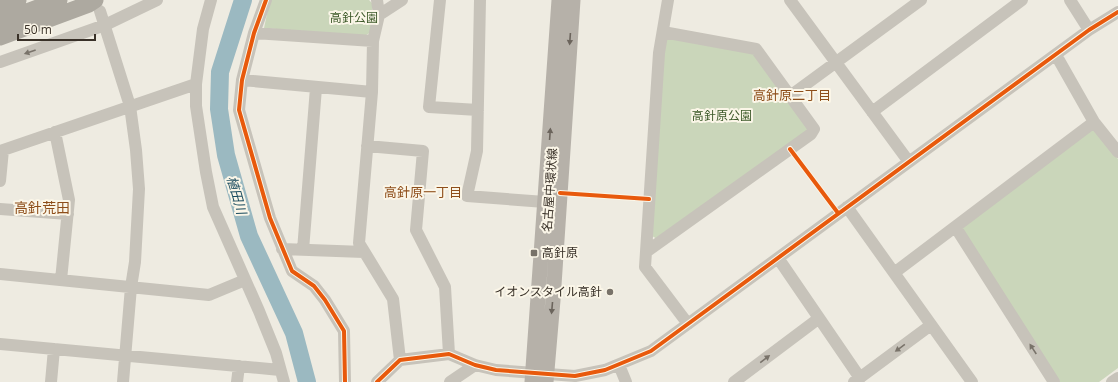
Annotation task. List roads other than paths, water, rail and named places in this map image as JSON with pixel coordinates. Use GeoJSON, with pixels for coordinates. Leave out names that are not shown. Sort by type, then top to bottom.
{"type":"FeatureCollection","features":[{"type":"Feature","properties":{"kind":"highway"},"geometry":{"type":"LineString","coordinates":[[0,7],[18,0]]}},
{"type":"Feature","properties":{"kind":"highway"},"geometry":{"type":"LineString","coordinates":[[0,13],[37,0]]}},
{"type":"Feature","properties":{"kind":"highway"},"geometry":{"type":"LineString","coordinates":[[0,22],[59,0]]}},
{"type":"Feature","properties":{"kind":"highway"},"geometry":{"type":"LineString","coordinates":[[0,29],[82,0]]}},
{"type":"Feature","properties":{"kind":"highway"},"geometry":{"type":"LineString","coordinates":[[0,37],[89,4],[98,5]]}},
{"type":"Feature","properties":{"kind":"main road","name":"名古屋中環状線"},"geometry":{"type":"LineString","coordinates":[[539,378],[545,202],[559,0]]}},
{"type":"Feature","properties":{"kind":"main road","name":"名古屋中環状線"},"geometry":{"type":"LineString","coordinates":[[539,378],[553,300],[573,0]]}},
{"type":"Feature","properties":{"kind":"street"},"geometry":{"type":"LineString","coordinates":[[0,62],[105,25],[157,0]]}},
{"type":"Feature","properties":{"kind":"street"},"geometry":{"type":"LineString","coordinates":[[0,344],[239,366],[282,376],[276,353],[213,208],[200,140],[196,106],[196,84],[203,29],[211,0]]}},
{"type":"Feature","properties":{"kind":"street"},"geometry":{"type":"LineString","coordinates":[[266,0],[254,33],[242,80],[239,110],[257,179],[282,249],[292,271],[314,286],[325,300],[344,331],[345,382]]}},
{"type":"Feature","properties":{"kind":"street"},"geometry":{"type":"LineString","coordinates":[[377,0],[378,15],[373,41],[372,92],[359,243],[393,299],[400,360]]}},
{"type":"Feature","properties":{"kind":"street"},"geometry":{"type":"LineString","coordinates":[[378,15],[402,0]]}},
{"type":"Feature","properties":{"kind":"street"},"geometry":{"type":"LineString","coordinates":[[440,0],[429,107],[478,110]]}},
{"type":"Feature","properties":{"kind":"street"},"geometry":{"type":"LineString","coordinates":[[480,0],[477,151],[467,196],[545,202]]}},
{"type":"Feature","properties":{"kind":"street"},"geometry":{"type":"LineString","coordinates":[[668,0],[659,53],[645,267],[688,324]]}},
{"type":"Feature","properties":{"kind":"street"},"geometry":{"type":"LineString","coordinates":[[790,0],[909,162]]}},
{"type":"Feature","properties":{"kind":"street"},"geometry":{"type":"LineString","coordinates":[[790,96],[922,0]]}},
{"type":"Feature","properties":{"kind":"street"},"geometry":{"type":"LineString","coordinates":[[872,112],[1022,0]]}},
{"type":"Feature","properties":{"kind":"street"},"geometry":{"type":"LineString","coordinates":[[1070,0],[1089,30]]}},
{"type":"Feature","properties":{"kind":"street"},"geometry":{"type":"LineString","coordinates":[[98,5],[130,106],[136,150],[139,189],[135,262],[131,287],[123,382]]}},
{"type":"Feature","properties":{"kind":"street"},"geometry":{"type":"LineString","coordinates":[[377,382],[400,360],[449,354],[474,365],[539,378],[575,376],[619,365],[651,351],[1089,30],[1118,12]]}},
{"type":"Feature","properties":{"kind":"street"},"geometry":{"type":"LineString","coordinates":[[646,252],[811,134],[814,129],[812,124],[756,49],[663,32]]}},
{"type":"Feature","properties":{"kind":"street"},"geometry":{"type":"LineString","coordinates":[[254,33],[373,41]]}},
{"type":"Feature","properties":{"kind":"street"},"geometry":{"type":"LineString","coordinates":[[1056,55],[1094,122],[1118,152]]}},
{"type":"Feature","properties":{"kind":"street"},"geometry":{"type":"LineString","coordinates":[[242,80],[372,92]]}},
{"type":"Feature","properties":{"kind":"street"},"geometry":{"type":"LineString","coordinates":[[0,181],[1,150],[196,84]]}},
{"type":"Feature","properties":{"kind":"street"},"geometry":{"type":"LineString","coordinates":[[303,250],[316,88]]}},
{"type":"Feature","properties":{"kind":"street"},"geometry":{"type":"LineString","coordinates":[[894,273],[956,228],[1094,122]]}},
{"type":"Feature","properties":{"kind":"street"},"geometry":{"type":"LineString","coordinates":[[55,132],[69,200],[60,280]]}},
{"type":"Feature","properties":{"kind":"street"},"geometry":{"type":"LineString","coordinates":[[367,146],[423,151],[416,230],[445,287],[449,354]]}},
{"type":"Feature","properties":{"kind":"street"},"geometry":{"type":"LineString","coordinates":[[847,207],[972,382]]}},
{"type":"Feature","properties":{"kind":"street"},"geometry":{"type":"LineString","coordinates":[[0,209],[68,214]]}},
{"type":"Feature","properties":{"kind":"street"},"geometry":{"type":"LineString","coordinates":[[956,228],[1054,382]]}},
{"type":"Feature","properties":{"kind":"street"},"geometry":{"type":"LineString","coordinates":[[282,249],[364,252]]}},
{"type":"Feature","properties":{"kind":"street"},"geometry":{"type":"LineString","coordinates":[[778,258],[857,380],[931,325]]}},
{"type":"Feature","properties":{"kind":"street"},"geometry":{"type":"LineString","coordinates":[[0,274],[209,294],[245,280]]}},
{"type":"Feature","properties":{"kind":"street"},"geometry":{"type":"LineString","coordinates":[[734,382],[818,319]]}},
{"type":"Feature","properties":{"kind":"street"},"geometry":{"type":"LineString","coordinates":[[51,382],[54,349]]}},
{"type":"Feature","properties":{"kind":"street"},"geometry":{"type":"LineString","coordinates":[[450,382],[474,365]]}},
{"type":"Feature","properties":{"kind":"street"},"geometry":{"type":"LineString","coordinates":[[619,365],[626,382]]}},
{"type":"Feature","properties":{"kind":"street"},"geometry":{"type":"LineString","coordinates":[[237,382],[239,366]]}},
{"type":"Feature","properties":{"kind":"street"},"geometry":{"type":"LineString","coordinates":[[1112,382],[1118,378]]}},
{"type":"Feature","properties":{"kind":"waterway","name":"植田川"},"geometry":{"type":"LineString","coordinates":[[243,0],[220,72],[219,109],[226,155],[249,236],[294,333],[307,382]]}},
{"type":"Feature","properties":{"kind":"place","name":"高針原"},"geometry":{"type":"Point","coordinates":[534,253]}},
{"type":"Feature","properties":{"kind":"place","name":"イオンスタイル高針"},"geometry":{"type":"Point","coordinates":[610,292]}},
{"type":"Feature","properties":{"kind":"district","name":"高針原二丁目"},"geometry":{"type":"Point","coordinates":[792,95]}},
{"type":"Feature","properties":{"kind":"district","name":"高針原一丁目"},"geometry":{"type":"Point","coordinates":[423,192]}},
{"type":"Feature","properties":{"kind":"district","name":"高針荒田"},"geometry":{"type":"Point","coordinates":[42,208]}},
{"type":"Feature","properties":{"kind":"park label","name":"高針公園"},"geometry":{"type":"Point","coordinates":[354,18]}},
{"type":"Feature","properties":{"kind":"park label","name":"高針原公園"},"geometry":{"type":"Point","coordinates":[722,116]}}]}
